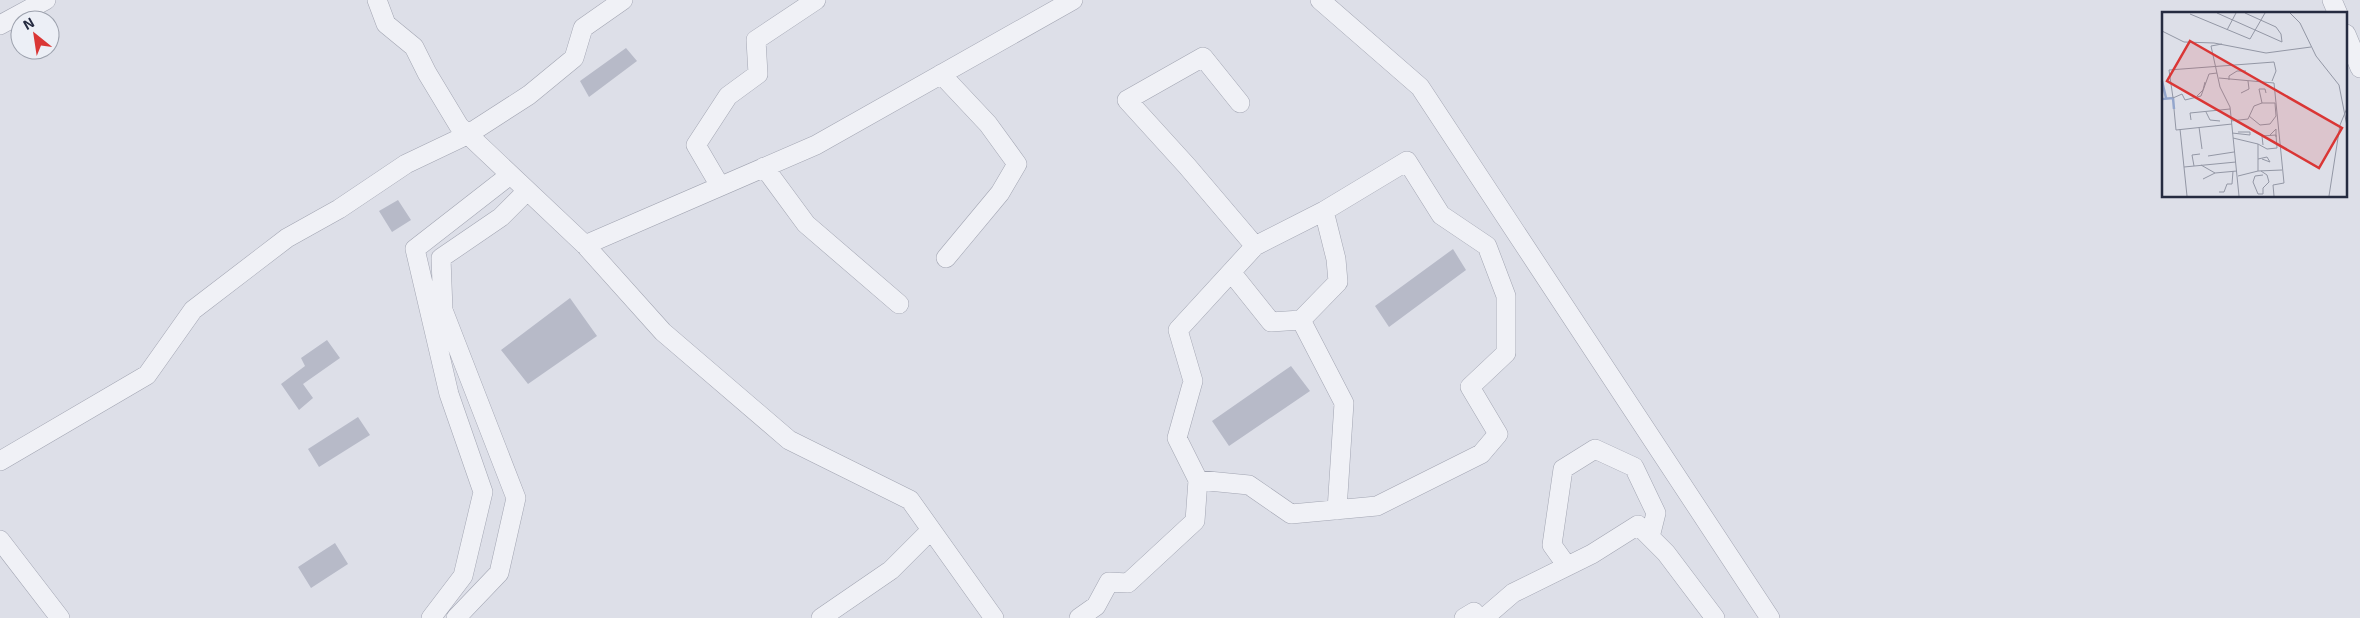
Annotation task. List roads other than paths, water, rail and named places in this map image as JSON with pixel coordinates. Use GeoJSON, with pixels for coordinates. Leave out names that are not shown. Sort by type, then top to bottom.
{"type":"FeatureCollection","features":[{"type":"Feature","properties":{"kind":"street"},"geometry":{"type":"LineString","coordinates":[[0,25],[46,0]]}},
{"type":"Feature","properties":{"kind":"street"},"geometry":{"type":"LineString","coordinates":[[377,0],[386,24],[414,47],[459,126],[585,245],[663,332],[789,440],[910,500],[994,618]]}},
{"type":"Feature","properties":{"kind":"street"},"geometry":{"type":"LineString","coordinates":[[0,461],[147,375],[193,310],[287,238],[338,209],[406,164],[467,135],[529,95],[574,58],[583,28],[622,0]]}},
{"type":"Feature","properties":{"kind":"street"},"geometry":{"type":"LineString","coordinates":[[720,186],[696,145],[728,96],[758,74],[756,40],[816,0]]}},
{"type":"Feature","properties":{"kind":"street"},"geometry":{"type":"LineString","coordinates":[[585,245],[816,145],[1073,0]]}},
{"type":"Feature","properties":{"kind":"street"},"geometry":{"type":"LineString","coordinates":[[1320,0],[1420,87],[1770,618]]}},
{"type":"Feature","properties":{"kind":"street"},"geometry":{"type":"LineString","coordinates":[[2332,0],[2337,12]]}},
{"type":"Feature","properties":{"kind":"street"},"geometry":{"type":"LineString","coordinates":[[2348,39],[2360,68]]}},
{"type":"Feature","properties":{"kind":"street"},"geometry":{"type":"LineString","coordinates":[[1240,103],[1203,57],[1126,100],[1187,166],[1255,246]]}},
{"type":"Feature","properties":{"kind":"street"},"geometry":{"type":"LineString","coordinates":[[941,74],[988,124],[1017,164],[1000,193],[946,258]]}},
{"type":"Feature","properties":{"kind":"street"},"geometry":{"type":"LineString","coordinates":[[1079,618],[1096,606],[1108,582],[1128,583],[1195,521],[1198,480],[1177,438],[1193,381],[1178,330],[1255,246],[1324,211],[1407,161],[1440,215],[1487,246],[1506,296],[1506,353],[1470,387],[1498,434],[1481,454],[1377,506],[1291,514],[1249,485],[1198,480]]}},
{"type":"Feature","properties":{"kind":"street"},"geometry":{"type":"LineString","coordinates":[[764,167],[806,224],[899,304]]}},
{"type":"Feature","properties":{"kind":"street"},"geometry":{"type":"LineString","coordinates":[[431,618],[463,576],[483,492],[449,394],[415,249],[510,175]]}},
{"type":"Feature","properties":{"kind":"street"},"geometry":{"type":"LineString","coordinates":[[456,618],[499,573],[516,498],[443,310],[441,258],[502,217],[527,191]]}},
{"type":"Feature","properties":{"kind":"street"},"geometry":{"type":"LineString","coordinates":[[1230,272],[1271,322],[1301,320],[1338,282],[1336,259],[1324,211]]}},
{"type":"Feature","properties":{"kind":"street"},"geometry":{"type":"LineString","coordinates":[[1301,320],[1344,403],[1336,510]]}},
{"type":"Feature","properties":{"kind":"street"},"geometry":{"type":"LineString","coordinates":[[1567,566],[1552,545],[1562,469],[1595,449],[1634,467],[1656,512],[1650,537]]}},
{"type":"Feature","properties":{"kind":"street"},"geometry":{"type":"LineString","coordinates":[[1484,618],[1513,593],[1592,554],[1638,525],[1666,553],[1715,618]]}},
{"type":"Feature","properties":{"kind":"street"},"geometry":{"type":"LineString","coordinates":[[821,618],[891,570],[931,530]]}},
{"type":"Feature","properties":{"kind":"street"},"geometry":{"type":"LineString","coordinates":[[0,540],[60,618]]}},
{"type":"Feature","properties":{"kind":"street"},"geometry":{"type":"LineString","coordinates":[[1464,618],[1474,612],[1478,618]]}}]}
